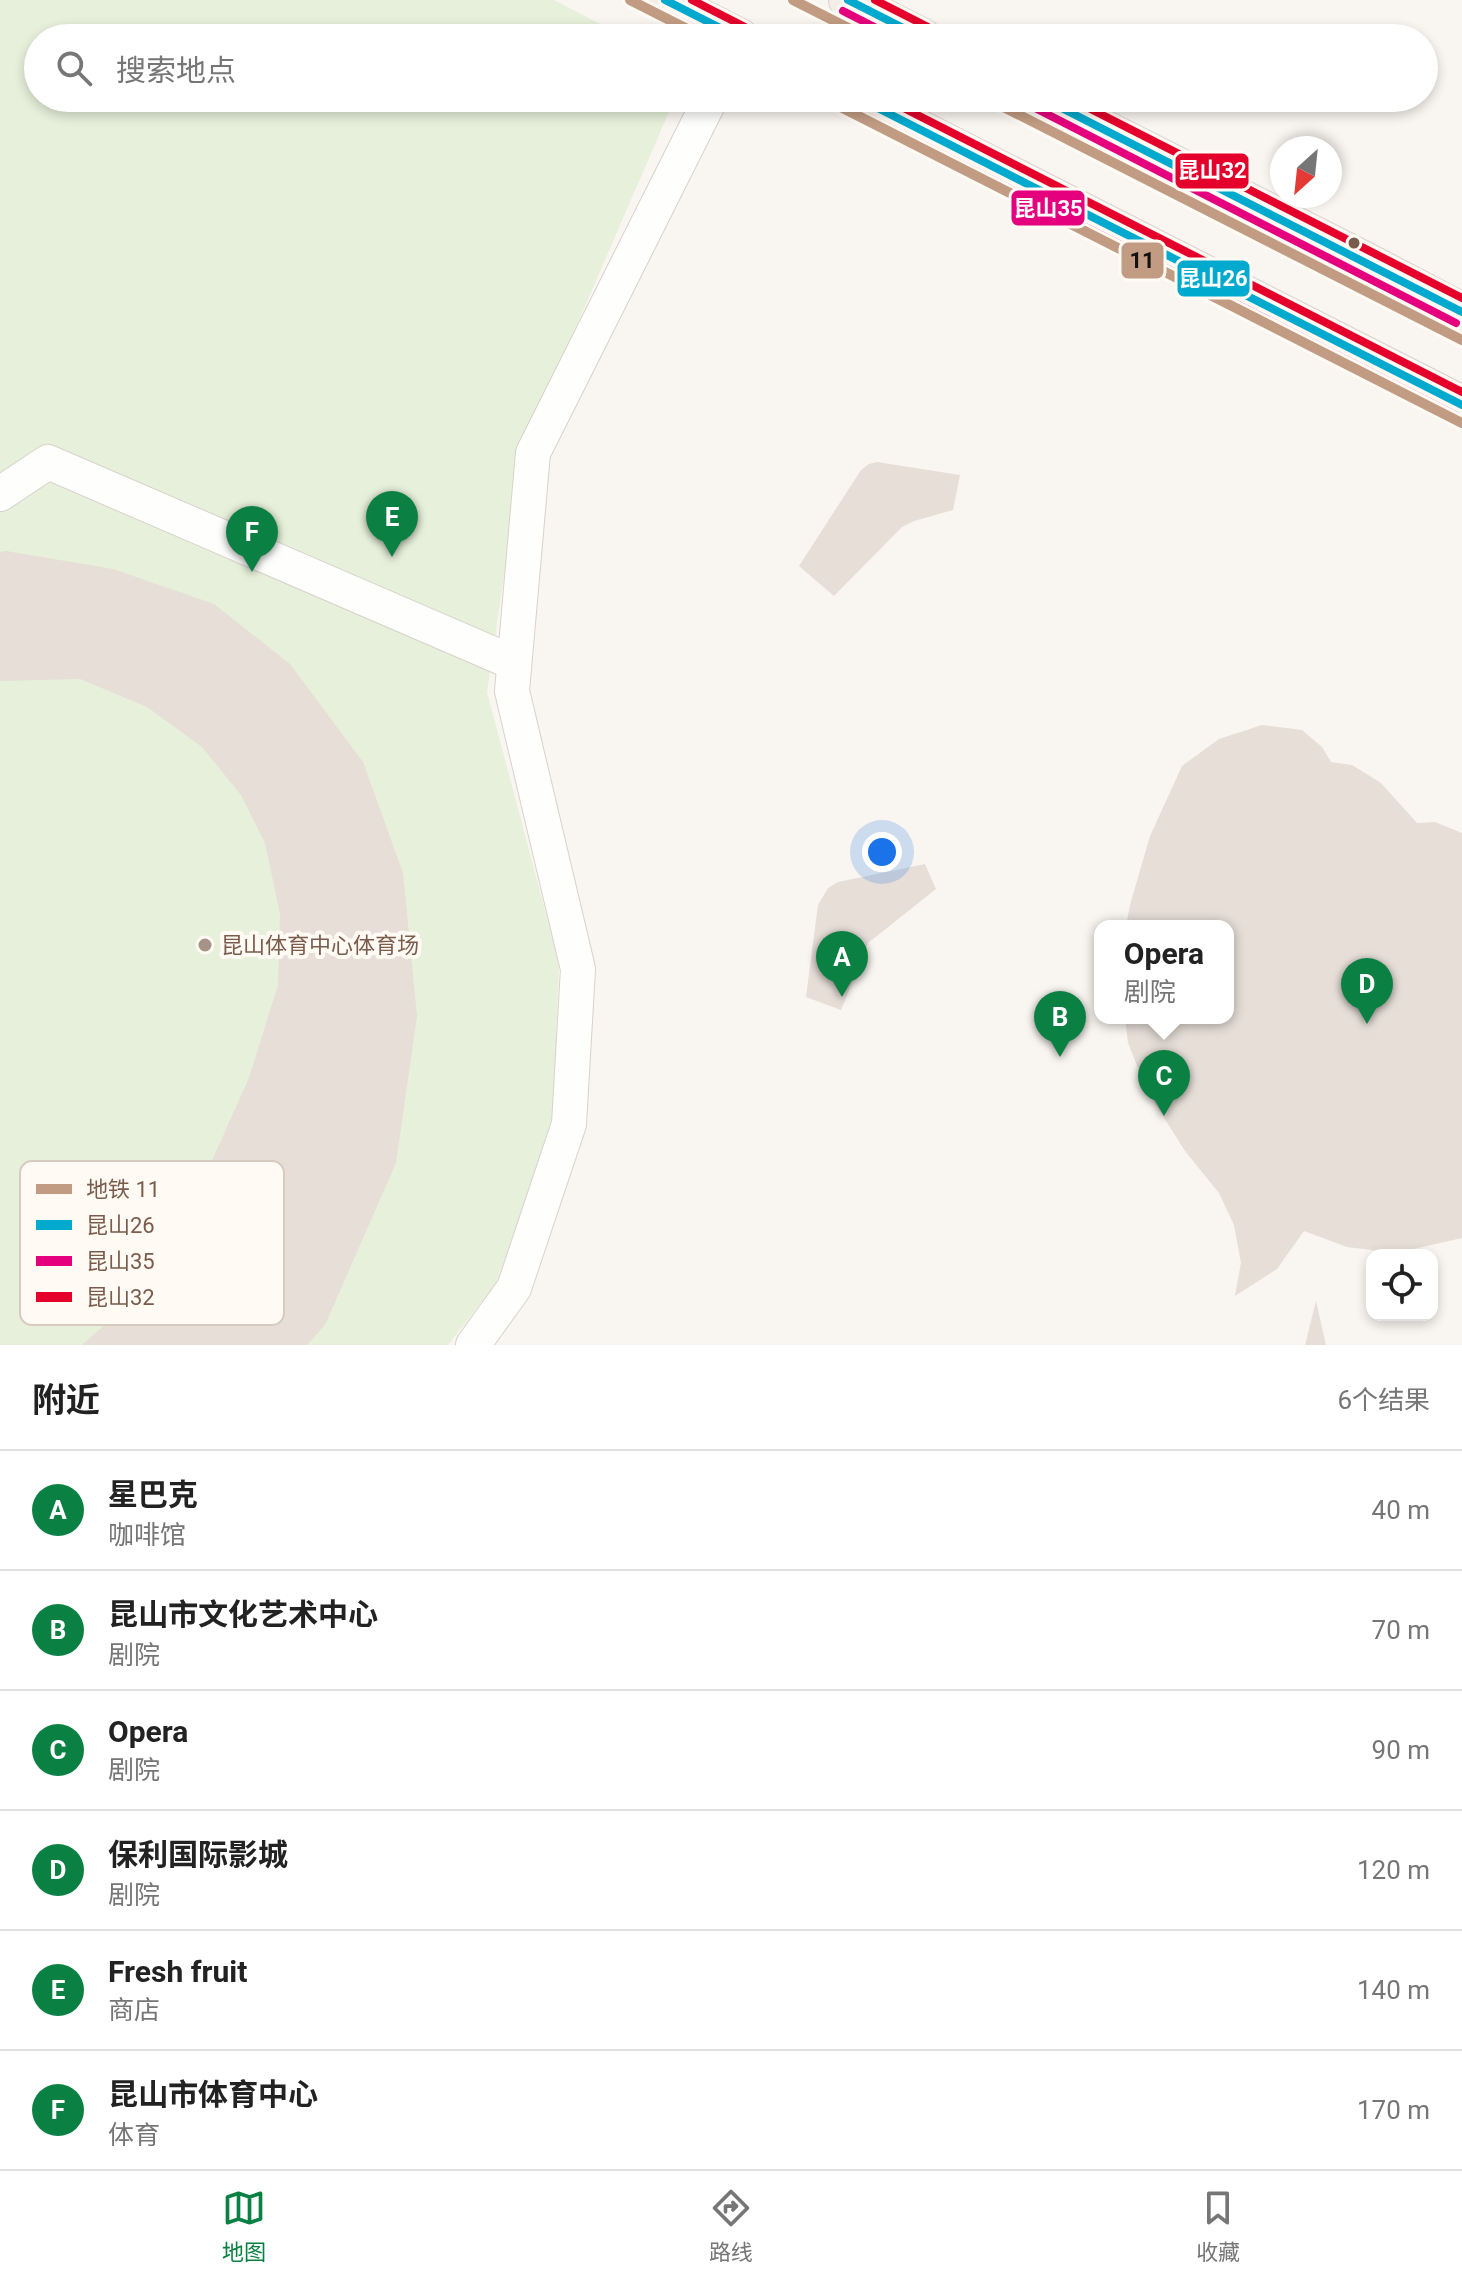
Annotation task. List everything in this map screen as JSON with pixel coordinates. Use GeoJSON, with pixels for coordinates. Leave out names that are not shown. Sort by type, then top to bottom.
{"type":"FeatureCollection","features":[{"type":"Feature","properties":{"kind":"main road"},"geometry":{"type":"LineString","coordinates":[[665,0],[712,24]]}},
{"type":"Feature","properties":{"kind":"main road"},"geometry":{"type":"LineString","coordinates":[[848,0],[895,24]]}},
{"type":"Feature","properties":{"kind":"main road"},"geometry":{"type":"LineString","coordinates":[[886,112],[1462,405]]}},
{"type":"Feature","properties":{"kind":"main road"},"geometry":{"type":"LineString","coordinates":[[1070,112],[1462,312]]}},
{"type":"Feature","properties":{"kind":"street"},"geometry":{"type":"LineString","coordinates":[[473,1345],[514,1288],[569,1124],[578,969],[512,691],[533,453],[704,112]]}},
{"type":"Feature","properties":{"kind":"street"},"geometry":{"type":"LineString","coordinates":[[0,494],[48,462],[514,663]]}},
{"type":"Feature","properties":{"kind":"green space"},"geometry":{"type":"Polygon","coordinates":[[[0,0],[554,0],[600,24],[24,24],[24,112],[669,112],[522,452],[487,692],[559,963],[553,1120],[496,1283],[448,1345],[0,1345],[0,0]]]}},
{"type":"Feature","properties":{"kind":"building"},"geometry":{"type":"Polygon","coordinates":[[[877,462],[960,475],[953,510],[902,527],[834,596],[799,566],[861,470],[877,462]]]}},
{"type":"Feature","properties":{"kind":"building"},"geometry":{"type":"Polygon","coordinates":[[[0,552],[113,569],[214,604],[290,664],[363,762],[403,873],[417,1016],[396,1163],[325,1325],[307,1345],[82,1345],[104,1325],[284,1325],[284,1161],[212,1161],[249,1078],[278,985],[280,914],[265,843],[241,795],[202,747],[147,707],[80,679],[0,681],[0,552]]]}},
{"type":"Feature","properties":{"kind":"building"},"geometry":{"type":"Polygon","coordinates":[[[1262,725],[1302,730],[1322,747],[1331,762],[1352,765],[1381,783],[1417,823],[1435,822],[1462,833],[1462,1238],[1414,1249],[1366,1249],[1347,1247],[1304,1231],[1277,1269],[1235,1296],[1241,1263],[1234,1225],[1219,1193],[1185,1151],[1147,1091],[1128,1043],[1126,1024],[1234,1024],[1234,920],[1127,920],[1150,836],[1182,766],[1219,739],[1262,725]]]}},
{"type":"Feature","properties":{"kind":"building"},"geometry":{"type":"Polygon","coordinates":[[[925,864],[936,889],[868,943],[841,1010],[806,997],[818,905],[828,888],[838,882],[925,864]]]}},
{"type":"Feature","properties":{"kind":"building"},"geometry":{"type":"Polygon","coordinates":[[[1316,1301],[1326,1345],[1305,1345],[1316,1301]]]}},
{"type":"Feature","properties":{"kind":"metro line","name":"11"},"geometry":{"type":"LineString","coordinates":[[630,0],[677,24]]}},
{"type":"Feature","properties":{"kind":"metro line","name":"11"},"geometry":{"type":"LineString","coordinates":[[793,0],[840,24]]}},
{"type":"Feature","properties":{"kind":"metro line","name":"11"},"geometry":{"type":"LineString","coordinates":[[851,112],[1462,423]]}},
{"type":"Feature","properties":{"kind":"metro line","name":"11"},"geometry":{"type":"LineString","coordinates":[[1014,112],[1462,340]]}},
{"type":"Feature","properties":{"kind":"transit line","name":"昆山26"},"geometry":{"type":"LineString","coordinates":[[665,0],[712,24]]}},
{"type":"Feature","properties":{"kind":"transit line","name":"昆山32"},"geometry":{"type":"LineString","coordinates":[[692,0],[739,24]]}},
{"type":"Feature","properties":{"kind":"transit line","name":"昆山26"},"geometry":{"type":"LineString","coordinates":[[848,0],[895,24]]}},
{"type":"Feature","properties":{"kind":"transit line","name":"昆山32"},"geometry":{"type":"LineString","coordinates":[[875,0],[922,24]]}},
{"type":"Feature","properties":{"kind":"transit line","name":"昆山35"},"geometry":{"type":"LineString","coordinates":[[660,11],[686,24]]}},
{"type":"Feature","properties":{"kind":"transit line","name":"昆山35"},"geometry":{"type":"LineString","coordinates":[[843,11],[869,24]]}},
{"type":"Feature","properties":{"kind":"transit line","name":"昆山35"},"geometry":{"type":"LineString","coordinates":[[859,112],[1457,416]]}},
{"type":"Feature","properties":{"kind":"transit line","name":"昆山26"},"geometry":{"type":"LineString","coordinates":[[886,112],[1462,405]]}},
{"type":"Feature","properties":{"kind":"transit line","name":"昆山32"},"geometry":{"type":"LineString","coordinates":[[912,112],[1462,392]]}},
{"type":"Feature","properties":{"kind":"transit line","name":"昆山35"},"geometry":{"type":"LineString","coordinates":[[1043,112],[1456,323]]}},
{"type":"Feature","properties":{"kind":"transit line","name":"昆山26"},"geometry":{"type":"LineString","coordinates":[[1069,112],[1462,312]]}},
{"type":"Feature","properties":{"kind":"transit line","name":"昆山32"},"geometry":{"type":"LineString","coordinates":[[1097,112],[1462,298]]}},
{"type":"Feature","properties":{"kind":"place","name":"Fresh fruit"},"geometry":{"type":"Point","coordinates":[392,557]}},
{"type":"Feature","properties":{"kind":"place","name":"昆山市体育中心"},"geometry":{"type":"Point","coordinates":[252,572]}},
{"type":"Feature","properties":{"kind":"place","name":"昆山体育中心体育场"},"geometry":{"type":"Point","coordinates":[205,945]}},
{"type":"Feature","properties":{"kind":"place","name":"星巴克"},"geometry":{"type":"Point","coordinates":[842,997]}},
{"type":"Feature","properties":{"kind":"place","name":"保利国际影城"},"geometry":{"type":"Point","coordinates":[1367,1024]}},
{"type":"Feature","properties":{"kind":"place","name":"昆山市文化艺术中心"},"geometry":{"type":"Point","coordinates":[1060,1057]}},
{"type":"Feature","properties":{"kind":"place","name":"Opera"},"geometry":{"type":"Point","coordinates":[1164,1116]}}]}
